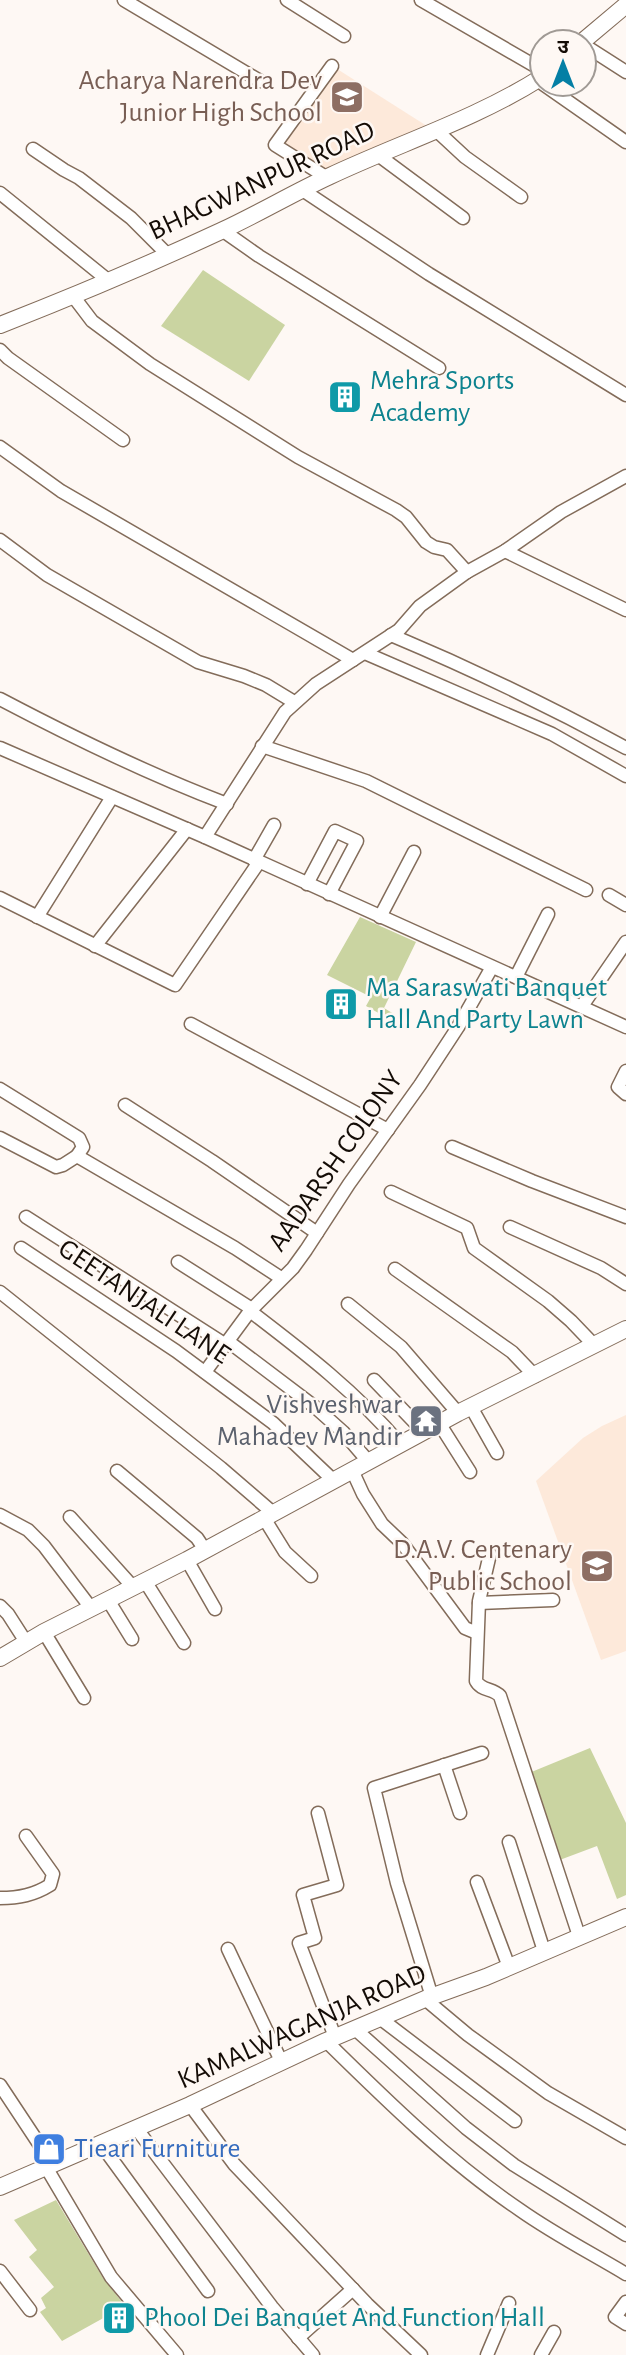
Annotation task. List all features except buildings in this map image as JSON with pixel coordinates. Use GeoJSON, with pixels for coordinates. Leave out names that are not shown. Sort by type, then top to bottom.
{"type":"FeatureCollection","features":[{"type":"Feature","properties":{"kind":"street"},"geometry":{"type":"LineString","coordinates":[[124,0],[260,80]]}},
{"type":"Feature","properties":{"kind":"street"},"geometry":{"type":"LineString","coordinates":[[287,0],[344,36]]}},
{"type":"Feature","properties":{"kind":"street"},"geometry":{"type":"LineString","coordinates":[[421,0],[528,70]]}},
{"type":"Feature","properties":{"kind":"street"},"geometry":{"type":"LineString","coordinates":[[598,30],[626,5]]}},
{"type":"Feature","properties":{"kind":"street"},"geometry":{"type":"LineString","coordinates":[[598,54],[626,72]]}},
{"type":"Feature","properties":{"kind":"street"},"geometry":{"type":"LineString","coordinates":[[326,177],[275,145],[332,66]]}},
{"type":"Feature","properties":{"kind":"street","name":"BHAGWANPUR ROAD"},"geometry":{"type":"LineString","coordinates":[[0,325],[168,255],[326,177],[437,131],[528,86]]}},
{"type":"Feature","properties":{"kind":"street"},"geometry":{"type":"LineString","coordinates":[[567,98],[626,142]]}},
{"type":"Feature","properties":{"kind":"street"},"geometry":{"type":"LineString","coordinates":[[437,131],[465,157],[521,197]]}},
{"type":"Feature","properties":{"kind":"street"},"geometry":{"type":"LineString","coordinates":[[33,149],[90,186],[131,218],[168,255]]}},
{"type":"Feature","properties":{"kind":"street"},"geometry":{"type":"LineString","coordinates":[[378,155],[463,218]]}},
{"type":"Feature","properties":{"kind":"street"},"geometry":{"type":"LineString","coordinates":[[301,190],[429,274],[626,395]]}},
{"type":"Feature","properties":{"kind":"street"},"geometry":{"type":"LineString","coordinates":[[0,192],[109,281]]}},
{"type":"Feature","properties":{"kind":"street"},"geometry":{"type":"LineString","coordinates":[[222,230],[439,368]]}},
{"type":"Feature","properties":{"kind":"street"},"geometry":{"type":"LineString","coordinates":[[73,296],[92,321],[150,364],[298,457],[396,510],[406,517],[426,542],[447,550],[467,572]]}},
{"type":"Feature","properties":{"kind":"street"},"geometry":{"type":"LineString","coordinates":[[0,350],[123,440]]}},
{"type":"Feature","properties":{"kind":"street"},"geometry":{"type":"LineString","coordinates":[[0,447],[61,491],[359,656],[552,734],[626,776]]}},
{"type":"Feature","properties":{"kind":"street"},"geometry":{"type":"LineString","coordinates":[[205,837],[262,746],[294,702],[316,684],[399,630],[420,607],[467,572],[505,551],[561,512],[626,477]]}},
{"type":"Feature","properties":{"kind":"street"},"geometry":{"type":"LineString","coordinates":[[0,540],[47,575],[198,662],[266,685],[294,702]]}},
{"type":"Feature","properties":{"kind":"street"},"geometry":{"type":"LineString","coordinates":[[505,551],[626,610]]}},
{"type":"Feature","properties":{"kind":"street"},"geometry":{"type":"LineString","coordinates":[[391,635],[466,667],[626,748]]}},
{"type":"Feature","properties":{"kind":"street"},"geometry":{"type":"LineString","coordinates":[[0,699],[162,780],[227,804]]}},
{"type":"Feature","properties":{"kind":"street"},"geometry":{"type":"LineString","coordinates":[[262,746],[366,780],[586,890]]}},
{"type":"Feature","properties":{"kind":"street"},"geometry":{"type":"LineString","coordinates":[[0,748],[205,837],[626,1027]]}},
{"type":"Feature","properties":{"kind":"street"},"geometry":{"type":"LineString","coordinates":[[37,917],[112,797]]}},
{"type":"Feature","properties":{"kind":"street"},"geometry":{"type":"LineString","coordinates":[[0,898],[175,985],[257,861],[274,825]]}},
{"type":"Feature","properties":{"kind":"street"},"geometry":{"type":"LineString","coordinates":[[95,946],[187,829]]}},
{"type":"Feature","properties":{"kind":"street"},"geometry":{"type":"LineString","coordinates":[[307,884],[335,831],[357,841],[329,894]]}},
{"type":"Feature","properties":{"kind":"street"},"geometry":{"type":"LineString","coordinates":[[380,917],[414,852]]}},
{"type":"Feature","properties":{"kind":"street"},"geometry":{"type":"LineString","coordinates":[[609,895],[626,905]]}},
{"type":"Feature","properties":{"kind":"street"},"geometry":{"type":"LineString","coordinates":[[516,977],[548,914]]}},
{"type":"Feature","properties":{"kind":"street"},"geometry":{"type":"LineString","coordinates":[[582,1006],[626,942]]}},
{"type":"Feature","properties":{"kind":"street","name":"AADARSH COLONY"},"geometry":{"type":"LineString","coordinates":[[205,1372],[251,1310],[293,1268],[458,1027],[492,967]]}},
{"type":"Feature","properties":{"kind":"street"},"geometry":{"type":"LineString","coordinates":[[191,1024],[388,1130]]}},
{"type":"Feature","properties":{"kind":"street"},"geometry":{"type":"LineString","coordinates":[[626,1071],[618,1087],[626,1094]]}},
{"type":"Feature","properties":{"kind":"street"},"geometry":{"type":"LineString","coordinates":[[0,1089],[79,1138],[83,1147],[77,1156],[56,1167],[0,1138]]}},
{"type":"Feature","properties":{"kind":"street"},"geometry":{"type":"LineString","coordinates":[[125,1105],[317,1233]]}},
{"type":"Feature","properties":{"kind":"street"},"geometry":{"type":"LineString","coordinates":[[452,1147],[626,1217]]}},
{"type":"Feature","properties":{"kind":"street"},"geometry":{"type":"LineString","coordinates":[[77,1156],[235,1248],[281,1278]]}},
{"type":"Feature","properties":{"kind":"street"},"geometry":{"type":"LineString","coordinates":[[391,1192],[467,1228],[474,1248],[548,1301],[594,1345]]}},
{"type":"Feature","properties":{"kind":"street"},"geometry":{"type":"LineString","coordinates":[[26,1217],[227,1343],[315,1406],[343,1432],[368,1461]]}},
{"type":"Feature","properties":{"kind":"street"},"geometry":{"type":"LineString","coordinates":[[510,1227],[601,1268],[626,1284]]}},
{"type":"Feature","properties":{"kind":"street","name":"GEETANJALI LANE"},"geometry":{"type":"LineString","coordinates":[[21,1248],[205,1372],[273,1423],[333,1480]]}},
{"type":"Feature","properties":{"kind":"street"},"geometry":{"type":"LineString","coordinates":[[177,1262],[251,1310],[338,1380],[379,1419],[401,1445]]}},
{"type":"Feature","properties":{"kind":"street"},"geometry":{"type":"LineString","coordinates":[[395,1269],[512,1352],[535,1376]]}},
{"type":"Feature","properties":{"kind":"street"},"geometry":{"type":"LineString","coordinates":[[0,1292],[221,1468],[268,1515],[285,1552],[311,1576]]}},
{"type":"Feature","properties":{"kind":"street"},"geometry":{"type":"LineString","coordinates":[[348,1304],[401,1348],[465,1410],[497,1453]]}},
{"type":"Feature","properties":{"kind":"street"},"geometry":{"type":"LineString","coordinates":[[0,1658],[44,1632],[205,1550],[439,1423],[626,1329]]}},
{"type":"Feature","properties":{"kind":"street"},"geometry":{"type":"LineString","coordinates":[[374,1380],[425,1432]]}},
{"type":"Feature","properties":{"kind":"street"},"geometry":{"type":"LineString","coordinates":[[439,1423],[470,1472]]}},
{"type":"Feature","properties":{"kind":"street"},"geometry":{"type":"LineString","coordinates":[[117,1471],[197,1538],[205,1550]]}},
{"type":"Feature","properties":{"kind":"street"},"geometry":{"type":"LineString","coordinates":[[352,1471],[382,1524],[402,1543],[472,1631]]}},
{"type":"Feature","properties":{"kind":"street"},"geometry":{"type":"LineString","coordinates":[[0,1515],[28,1530],[44,1546],[91,1608]]}},
{"type":"Feature","properties":{"kind":"street"},"geometry":{"type":"LineString","coordinates":[[70,1517],[139,1584],[184,1643]]}},
{"type":"Feature","properties":{"kind":"street"},"geometry":{"type":"LineString","coordinates":[[490,1554],[472,1631],[476,1681],[480,1687],[500,1696],[579,1937]]}},
{"type":"Feature","properties":{"kind":"street"},"geometry":{"type":"LineString","coordinates":[[187,1559],[215,1609]]}},
{"type":"Feature","properties":{"kind":"street"},"geometry":{"type":"LineString","coordinates":[[108,1600],[132,1639]]}},
{"type":"Feature","properties":{"kind":"street"},"geometry":{"type":"LineString","coordinates":[[479,1603],[553,1600]]}},
{"type":"Feature","properties":{"kind":"street"},"geometry":{"type":"LineString","coordinates":[[0,1606],[26,1642]]}},
{"type":"Feature","properties":{"kind":"street"},"geometry":{"type":"LineString","coordinates":[[44,1632],[84,1698]]}},
{"type":"Feature","properties":{"kind":"street"},"geometry":{"type":"LineString","coordinates":[[482,1753],[374,1788],[429,1998],[468,2035],[548,2093],[626,2138]]}},
{"type":"Feature","properties":{"kind":"street"},"geometry":{"type":"LineString","coordinates":[[444,1765],[460,1813]]}},
{"type":"Feature","properties":{"kind":"street"},"geometry":{"type":"LineString","coordinates":[[318,1814],[337,1885],[303,1895],[315,1938],[299,1943],[330,2039],[390,2104],[475,2177],[522,2212],[626,2274]]}},
{"type":"Feature","properties":{"kind":"street"},"geometry":{"type":"LineString","coordinates":[[0,1898],[16,1898],[37,1893],[50,1885],[53,1874],[26,1836]]}},
{"type":"Feature","properties":{"kind":"street"},"geometry":{"type":"LineString","coordinates":[[509,1842],[544,1951]]}},
{"type":"Feature","properties":{"kind":"street"},"geometry":{"type":"LineString","coordinates":[[477,1882],[509,1967]]}},
{"type":"Feature","properties":{"kind":"street","name":"KAMALWAGANJA ROAD"},"geometry":{"type":"LineString","coordinates":[[0,2187],[190,2105],[330,2039],[626,1917]]}},
{"type":"Feature","properties":{"kind":"street"},"geometry":{"type":"LineString","coordinates":[[228,1949],[281,2061]]}},
{"type":"Feature","properties":{"kind":"street"},"geometry":{"type":"LineString","coordinates":[[381,2019],[515,2121]]}},
{"type":"Feature","properties":{"kind":"street"},"geometry":{"type":"LineString","coordinates":[[355,2029],[466,2128],[514,2165],[626,2235]]}},
{"type":"Feature","properties":{"kind":"street"},"geometry":{"type":"LineString","coordinates":[[0,2085],[111,2277],[177,2355]]}},
{"type":"Feature","properties":{"kind":"street"},"geometry":{"type":"LineString","coordinates":[[190,2105],[234,2164],[353,2289],[421,2355]]}},
{"type":"Feature","properties":{"kind":"street"},"geometry":{"type":"LineString","coordinates":[[136,2128],[313,2355]]}},
{"type":"Feature","properties":{"kind":"street"},"geometry":{"type":"LineString","coordinates":[[100,2143],[208,2291]]}},
{"type":"Feature","properties":{"kind":"street"},"geometry":{"type":"LineString","coordinates":[[0,2271],[30,2310]]}},
{"type":"Feature","properties":{"kind":"street"},"geometry":{"type":"LineString","coordinates":[[298,2337],[353,2289]]}},
{"type":"Feature","properties":{"kind":"street"},"geometry":{"type":"LineString","coordinates":[[626,2302],[615,2317],[626,2324]]}},
{"type":"Feature","properties":{"kind":"street"},"geometry":{"type":"LineString","coordinates":[[487,2355],[509,2303]]}},
{"type":"Feature","properties":{"kind":"street"},"geometry":{"type":"LineString","coordinates":[[541,2355],[554,2332]]}},
{"type":"Feature","properties":{"kind":"shaded area","name":"Acharya Narendra Dev Junior High School"},"geometry":{"type":"Polygon","coordinates":[[[334,67],[430,128],[323,172],[279,144],[334,67]]]}},
{"type":"Feature","properties":{"kind":"shaded area","name":"D.A.V. Centenary Public School"},"geometry":{"type":"Polygon","coordinates":[[[626,1415],[626,1651],[601,1660],[536,1481],[583,1438],[626,1415]]]}},
{"type":"Feature","properties":{"kind":"green space"},"geometry":{"type":"Polygon","coordinates":[[[203,270],[285,325],[249,381],[161,326],[203,270]]]}},
{"type":"Feature","properties":{"kind":"green space"},"geometry":{"type":"Polygon","coordinates":[[[360,917],[416,942],[384,1008],[394,1014],[391,1020],[366,1006],[371,997],[327,975],[360,917]]]}},
{"type":"Feature","properties":{"kind":"green space"},"geometry":{"type":"Polygon","coordinates":[[[590,1748],[626,1823],[626,1895],[617,1899],[597,1846],[557,1861],[529,1773],[590,1748]]]}},
{"type":"Feature","properties":{"kind":"green space"},"geometry":{"type":"Polygon","coordinates":[[[56,2200],[103,2278],[125,2306],[62,2341],[40,2312],[46,2308],[41,2298],[54,2287],[29,2257],[37,2250],[14,2220],[56,2200]]]}},
{"type":"Feature","properties":{"kind":"place","name":"Acharya Narendra Dev Junior High School"},"geometry":{"type":"Point","coordinates":[347,97]}},
{"type":"Feature","properties":{"kind":"place","name":"Mehra Sports Academy"},"geometry":{"type":"Point","coordinates":[345,397]}},
{"type":"Feature","properties":{"kind":"place","name":"Ma Saraswati Banquet Hall And Party Lawn"},"geometry":{"type":"Point","coordinates":[341,1004]}},
{"type":"Feature","properties":{"kind":"place","name":"Vishveshwar Mahadev Mandir"},"geometry":{"type":"Point","coordinates":[426,1421]}},
{"type":"Feature","properties":{"kind":"place","name":"D.A.V. Centenary Public School"},"geometry":{"type":"Point","coordinates":[597,1566]}},
{"type":"Feature","properties":{"kind":"place","name":"Tieari Furniture"},"geometry":{"type":"Point","coordinates":[49,2149]}},
{"type":"Feature","properties":{"kind":"place","name":"Phool Dei Banquet And Function Hall"},"geometry":{"type":"Point","coordinates":[119,2318]}}]}
